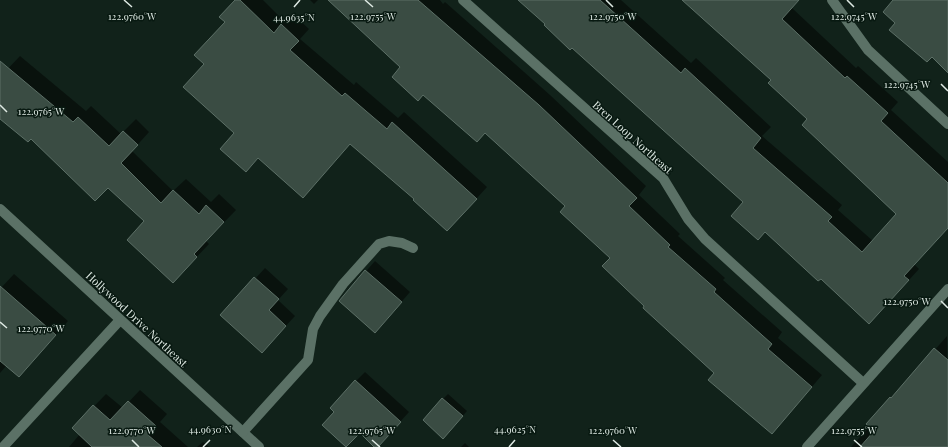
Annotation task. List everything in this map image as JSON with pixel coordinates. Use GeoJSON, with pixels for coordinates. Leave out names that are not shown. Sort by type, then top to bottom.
{"type":"FeatureCollection","features":[{"type":"Feature","properties":{"kind":"street","name":"Bren Loop Northeast"},"geometry":{"type":"LineString","coordinates":[[463,0],[663,178],[688,219],[705,239],[863,383]]}},
{"type":"Feature","properties":{"kind":"street"},"geometry":{"type":"LineString","coordinates":[[832,0],[868,50],[948,124]]}},
{"type":"Feature","properties":{"kind":"street","name":"Hollywood Drive Northeast"},"geometry":{"type":"LineString","coordinates":[[2,214],[259,447]]}},
{"type":"Feature","properties":{"kind":"street"},"geometry":{"type":"LineString","coordinates":[[243,432],[308,360],[313,329],[320,316],[343,284],[379,244],[389,241],[402,243],[413,248]]}},
{"type":"Feature","properties":{"kind":"street"},"geometry":{"type":"LineString","coordinates":[[807,447],[948,290]]}},
{"type":"Feature","properties":{"kind":"street"},"geometry":{"type":"LineString","coordinates":[[3,447],[120,320]]}},
{"type":"Feature","properties":{"kind":"building"},"geometry":{"type":"Polygon","coordinates":[[[235,0],[240,0],[274,33],[281,24],[299,41],[290,50],[342,96],[345,93],[387,129],[392,122],[477,199],[447,231],[413,200],[414,199],[350,144],[303,198],[258,158],[246,172],[220,149],[234,133],[183,87],[204,64],[194,55],[225,22],[219,17],[235,0]]]}},
{"type":"Feature","properties":{"kind":"building"},"geometry":{"type":"Polygon","coordinates":[[[328,0],[418,0],[539,105],[637,198],[629,206],[670,245],[668,247],[716,289],[714,292],[772,344],[768,349],[812,387],[772,434],[708,380],[714,373],[643,308],[644,306],[602,266],[610,258],[560,212],[565,206],[485,133],[477,142],[423,95],[418,101],[392,77],[400,67],[328,0]]]}},
{"type":"Feature","properties":{"kind":"building"},"geometry":{"type":"Polygon","coordinates":[[[518,0],[600,0],[681,73],[685,68],[761,138],[753,148],[832,217],[828,221],[862,252],[896,214],[802,125],[807,119],[768,83],[771,80],[682,0],[799,0],[782,19],[845,78],[847,76],[888,113],[881,121],[948,183],[948,228],[904,276],[909,280],[869,324],[821,279],[818,281],[765,232],[758,240],[731,216],[743,202],[572,48],[570,50],[544,25],[545,24],[518,0]]]}},
{"type":"Feature","properties":{"kind":"building"},"geometry":{"type":"Polygon","coordinates":[[[893,0],[948,0],[948,73],[932,57],[927,62],[889,30],[895,23],[883,12],[893,0]]]}},
{"type":"Feature","properties":{"kind":"building"},"geometry":{"type":"Polygon","coordinates":[[[0,61],[73,122],[78,117],[109,146],[123,131],[138,145],[121,163],[161,203],[173,190],[199,214],[206,205],[224,222],[194,254],[197,257],[173,283],[127,240],[144,221],[108,188],[95,201],[31,139],[28,142],[0,119],[0,61]]]}},
{"type":"Feature","properties":{"kind":"building"},"geometry":{"type":"Polygon","coordinates":[[[365,270],[402,302],[375,333],[339,301],[365,270]]]}},
{"type":"Feature","properties":{"kind":"building"},"geometry":{"type":"Polygon","coordinates":[[[254,277],[279,299],[269,310],[286,326],[262,353],[220,315],[254,277]]]}},
{"type":"Feature","properties":{"kind":"building"},"geometry":{"type":"Polygon","coordinates":[[[0,286],[56,335],[19,377],[0,361],[0,286]]]}},
{"type":"Feature","properties":{"kind":"building"},"geometry":{"type":"Polygon","coordinates":[[[934,348],[948,360],[948,447],[860,447],[874,431],[866,424],[890,397],[891,398],[934,348]]]}},
{"type":"Feature","properties":{"kind":"building"},"geometry":{"type":"Polygon","coordinates":[[[355,380],[401,422],[378,447],[374,447],[360,433],[346,447],[322,425],[334,412],[330,408],[355,380]]]}},
{"type":"Feature","properties":{"kind":"building"},"geometry":{"type":"Polygon","coordinates":[[[442,398],[463,416],[443,439],[423,420],[442,398]]]}},
{"type":"Feature","properties":{"kind":"building"},"geometry":{"type":"Polygon","coordinates":[[[128,401],[156,426],[148,435],[162,447],[92,447],[72,428],[93,405],[110,420],[128,401]]]}}]}
